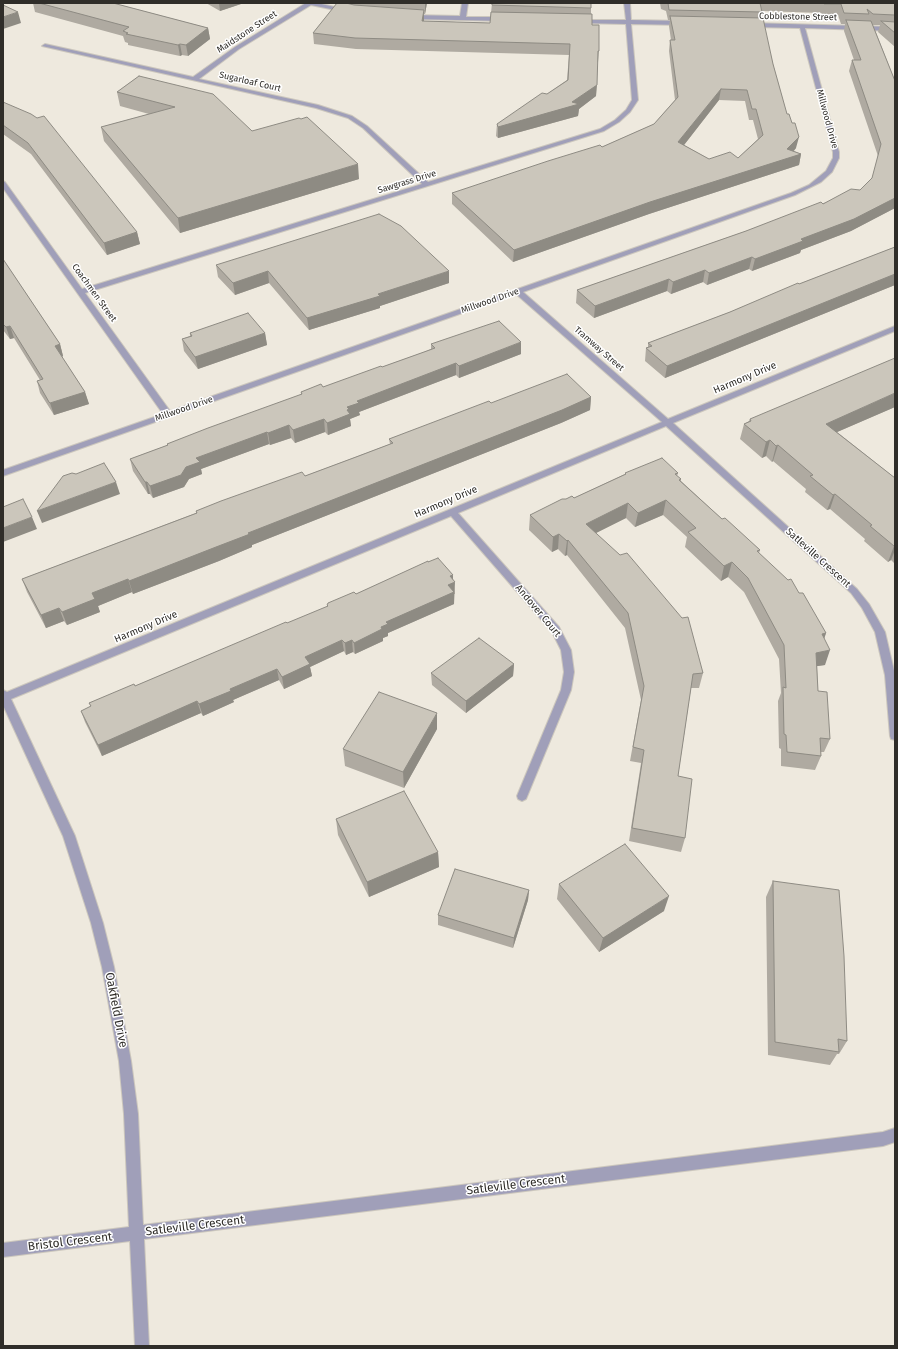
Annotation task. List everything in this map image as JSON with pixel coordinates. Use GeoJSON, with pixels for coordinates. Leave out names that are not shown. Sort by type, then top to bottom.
{"type":"FeatureCollection","features":[{"type":"Feature","properties":{"kind":"street"},"geometry":{"type":"LineString","coordinates":[[309,3],[355,12]]}},
{"type":"Feature","properties":{"kind":"street","name":"Maidstone Street"},"geometry":{"type":"LineString","coordinates":[[195,79],[241,45],[309,3]]}},
{"type":"Feature","properties":{"kind":"street"},"geometry":{"type":"LineString","coordinates":[[463,18],[465,3]]}},
{"type":"Feature","properties":{"kind":"street","name":"Sawgrass Drive"},"geometry":{"type":"LineString","coordinates":[[81,292],[602,130],[617,121],[628,111],[635,100],[627,3]]}},
{"type":"Feature","properties":{"kind":"street"},"geometry":{"type":"LineString","coordinates":[[402,16],[510,19]]}},
{"type":"Feature","properties":{"kind":"street"},"geometry":{"type":"LineString","coordinates":[[574,21],[692,24]]}},
{"type":"Feature","properties":{"kind":"street","name":"Cobblestone Street"},"geometry":{"type":"LineString","coordinates":[[747,25],[895,29]]}},
{"type":"Feature","properties":{"kind":"street","name":"Millwood Drive"},"geometry":{"type":"LineString","coordinates":[[3,473],[793,194],[819,182],[829,172],[836,158],[836,146],[802,26]]}},
{"type":"Feature","properties":{"kind":"street","name":"Sugarloaf Court"},"geometry":{"type":"LineString","coordinates":[[45,46],[318,107],[350,117],[365,127],[427,185]]}},
{"type":"Feature","properties":{"kind":"street","name":"Coachmen Street"},"geometry":{"type":"LineString","coordinates":[[3,183],[168,414]]}},
{"type":"Feature","properties":{"kind":"street","name":"Tramway Street"},"geometry":{"type":"LineString","coordinates":[[517,292],[667,422]]}},
{"type":"Feature","properties":{"kind":"street","name":"Harmony Drive"},"geometry":{"type":"LineString","coordinates":[[4,696],[895,328]]}},
{"type":"Feature","properties":{"kind":"street","name":"Satleville Crescent"},"geometry":{"type":"LineString","coordinates":[[667,422],[838,576],[866,606],[880,632],[885,650],[890,675],[895,736]]}},
{"type":"Feature","properties":{"kind":"street","name":"Andover Court"},"geometry":{"type":"LineString","coordinates":[[452,512],[556,630],[566,650],[569,672],[566,690],[522,796]]}},
{"type":"Feature","properties":{"kind":"street","name":"Oakfield Drive"},"geometry":{"type":"LineString","coordinates":[[4,696],[69,836],[97,923],[108,967],[125,1061],[131,1114],[142,1346]]}},
{"type":"Feature","properties":{"kind":"street","name":"Satleville Crescent"},"geometry":{"type":"LineString","coordinates":[[137,1233],[883,1139],[895,1135]]}},
{"type":"Feature","properties":{"kind":"street","name":"Bristol Crescent"},"geometry":{"type":"LineString","coordinates":[[3,1250],[137,1233]]}},
{"type":"Feature","properties":{"kind":"building"},"geometry":{"type":"Polygon","coordinates":[[[39,3],[113,3],[208,28],[186,45],[178,45],[126,34],[128,33],[123,31],[129,27],[39,3]]]}},
{"type":"Feature","properties":{"kind":"building"},"geometry":{"type":"Polygon","coordinates":[[[337,3],[424,10],[422,21],[490,23],[491,12],[592,14],[592,25],[599,25],[597,85],[572,102],[579,104],[498,127],[497,124],[542,93],[547,94],[568,80],[570,44],[355,38],[313,33],[337,3]]]}},
{"type":"Feature","properties":{"kind":"building"},"geometry":{"type":"Polygon","coordinates":[[[492,3],[591,3],[591,8],[492,5],[492,3]]]}},
{"type":"Feature","properties":{"kind":"building"},"geometry":{"type":"Polygon","coordinates":[[[668,3],[760,3],[762,12],[669,10],[668,3]]]}},
{"type":"Feature","properties":{"kind":"building"},"geometry":{"type":"Polygon","coordinates":[[[824,3],[895,3],[895,15],[873,14],[867,9],[869,14],[844,13],[841,4],[824,3]]]}},
{"type":"Feature","properties":{"kind":"building"},"geometry":{"type":"Polygon","coordinates":[[[3,5],[18,12],[3,17],[3,5]]]}},
{"type":"Feature","properties":{"kind":"building"},"geometry":{"type":"Polygon","coordinates":[[[670,16],[763,18],[773,64],[787,114],[789,114],[792,123],[795,123],[799,137],[787,149],[801,154],[650,202],[514,250],[452,193],[600,145],[602,147],[654,124],[678,97],[670,40],[675,40],[670,16]],[[721,89],[678,142],[709,159],[730,152],[738,158],[763,135],[756,109],[752,109],[747,90],[721,89]]]}},
{"type":"Feature","properties":{"kind":"building"},"geometry":{"type":"Polygon","coordinates":[[[846,20],[871,21],[895,81],[895,198],[854,219],[801,239],[803,241],[755,259],[752,257],[709,273],[705,270],[673,282],[669,279],[595,306],[577,290],[746,231],[821,202],[823,204],[851,189],[860,190],[872,178],[881,144],[852,60],[861,60],[846,20]]]}},
{"type":"Feature","properties":{"kind":"building"},"geometry":{"type":"Polygon","coordinates":[[[881,21],[895,22],[895,33],[881,21]]]}},
{"type":"Feature","properties":{"kind":"building"},"geometry":{"type":"Polygon","coordinates":[[[139,76],[213,94],[252,131],[307,117],[358,164],[178,218],[101,127],[175,107],[117,92],[139,76]]]}},
{"type":"Feature","properties":{"kind":"building"},"geometry":{"type":"Polygon","coordinates":[[[3,102],[37,118],[44,116],[137,232],[104,243],[28,143],[3,125],[3,102]]]}},
{"type":"Feature","properties":{"kind":"building"},"geometry":{"type":"Polygon","coordinates":[[[379,214],[401,226],[449,271],[378,294],[380,296],[307,318],[268,271],[233,283],[216,265],[379,214]]]}},
{"type":"Feature","properties":{"kind":"building"},"geometry":{"type":"Polygon","coordinates":[[[895,247],[895,274],[667,366],[646,348],[652,346],[648,343],[730,312],[798,283],[799,284],[895,247]]]}},
{"type":"Feature","properties":{"kind":"building"},"geometry":{"type":"Polygon","coordinates":[[[3,259],[60,344],[55,346],[85,392],[50,403],[49,402],[37,381],[43,379],[10,326],[6,327],[3,324],[3,259]]]}},
{"type":"Feature","properties":{"kind":"building"},"geometry":{"type":"Polygon","coordinates":[[[248,313],[265,333],[195,357],[182,339],[192,336],[190,333],[248,313]]]}},
{"type":"Feature","properties":{"kind":"building"},"geometry":{"type":"Polygon","coordinates":[[[499,321],[521,342],[459,366],[456,363],[357,401],[359,403],[347,407],[350,414],[327,423],[324,419],[293,430],[289,425],[268,433],[267,432],[196,458],[200,462],[186,467],[181,475],[150,486],[147,482],[145,482],[130,459],[208,428],[302,394],[301,392],[321,384],[323,387],[381,366],[382,367],[435,348],[431,344],[499,321]]]}},
{"type":"Feature","properties":{"kind":"building"},"geometry":{"type":"Polygon","coordinates":[[[895,358],[895,393],[826,424],[895,478],[894,546],[870,526],[872,525],[835,494],[833,495],[810,476],[813,475],[778,445],[776,446],[770,440],[766,442],[744,424],[751,421],[750,419],[895,358]]]}},
{"type":"Feature","properties":{"kind":"building"},"geometry":{"type":"Polygon","coordinates":[[[567,374],[591,397],[562,410],[248,533],[250,534],[129,581],[128,579],[92,593],[95,599],[62,612],[59,608],[41,615],[22,579],[197,513],[196,511],[221,501],[302,472],[305,476],[356,457],[393,443],[389,439],[489,401],[491,403],[567,374]]]}},
{"type":"Feature","properties":{"kind":"building"},"geometry":{"type":"Polygon","coordinates":[[[662,458],[678,473],[675,474],[681,479],[679,480],[722,519],[725,518],[760,550],[757,551],[788,580],[791,579],[799,593],[803,593],[826,633],[822,634],[830,650],[816,653],[818,691],[827,692],[830,739],[820,738],[821,756],[787,752],[786,735],[784,734],[783,687],[786,688],[784,645],[748,578],[732,562],[724,566],[688,532],[696,528],[666,500],[638,513],[628,503],[586,524],[620,555],[627,553],[682,618],[688,617],[703,673],[693,674],[678,776],[692,779],[685,838],[632,828],[644,750],[633,747],[644,686],[628,613],[568,540],[567,541],[559,534],[553,537],[530,515],[562,499],[572,496],[574,498],[626,474],[625,473],[662,458]]]}},
{"type":"Feature","properties":{"kind":"building"},"geometry":{"type":"Polygon","coordinates":[[[104,463],[116,482],[37,511],[63,476],[72,473],[76,474],[104,463]]]}},
{"type":"Feature","properties":{"kind":"building"},"geometry":{"type":"Polygon","coordinates":[[[23,499],[32,517],[3,528],[3,507],[23,499]]]}},
{"type":"Feature","properties":{"kind":"building"},"geometry":{"type":"Polygon","coordinates":[[[438,558],[453,575],[450,576],[455,582],[448,585],[454,592],[386,622],[388,624],[381,627],[382,629],[354,643],[352,640],[345,643],[342,640],[305,657],[310,664],[282,677],[277,669],[230,689],[231,691],[199,704],[197,701],[98,745],[81,711],[91,706],[89,703],[134,684],[135,686],[286,622],[287,623],[328,606],[328,603],[354,592],[356,594],[428,561],[438,558]]]}},
{"type":"Feature","properties":{"kind":"building"},"geometry":{"type":"Polygon","coordinates":[[[479,638],[514,664],[466,701],[431,673],[479,638]]]}},
{"type":"Feature","properties":{"kind":"building"},"geometry":{"type":"Polygon","coordinates":[[[379,692],[437,713],[403,772],[343,749],[379,692]]]}},
{"type":"Feature","properties":{"kind":"building"},"geometry":{"type":"Polygon","coordinates":[[[404,791],[438,852],[367,882],[336,819],[404,791]]]}},
{"type":"Feature","properties":{"kind":"building"},"geometry":{"type":"Polygon","coordinates":[[[625,844],[669,896],[603,938],[559,884],[625,844]]]}},
{"type":"Feature","properties":{"kind":"building"},"geometry":{"type":"Polygon","coordinates":[[[455,869],[529,890],[514,938],[438,915],[455,869]]]}},
{"type":"Feature","properties":{"kind":"building"},"geometry":{"type":"Polygon","coordinates":[[[773,881],[839,890],[844,956],[847,1041],[838,1039],[839,1052],[775,1042],[773,881]]]}}]}
